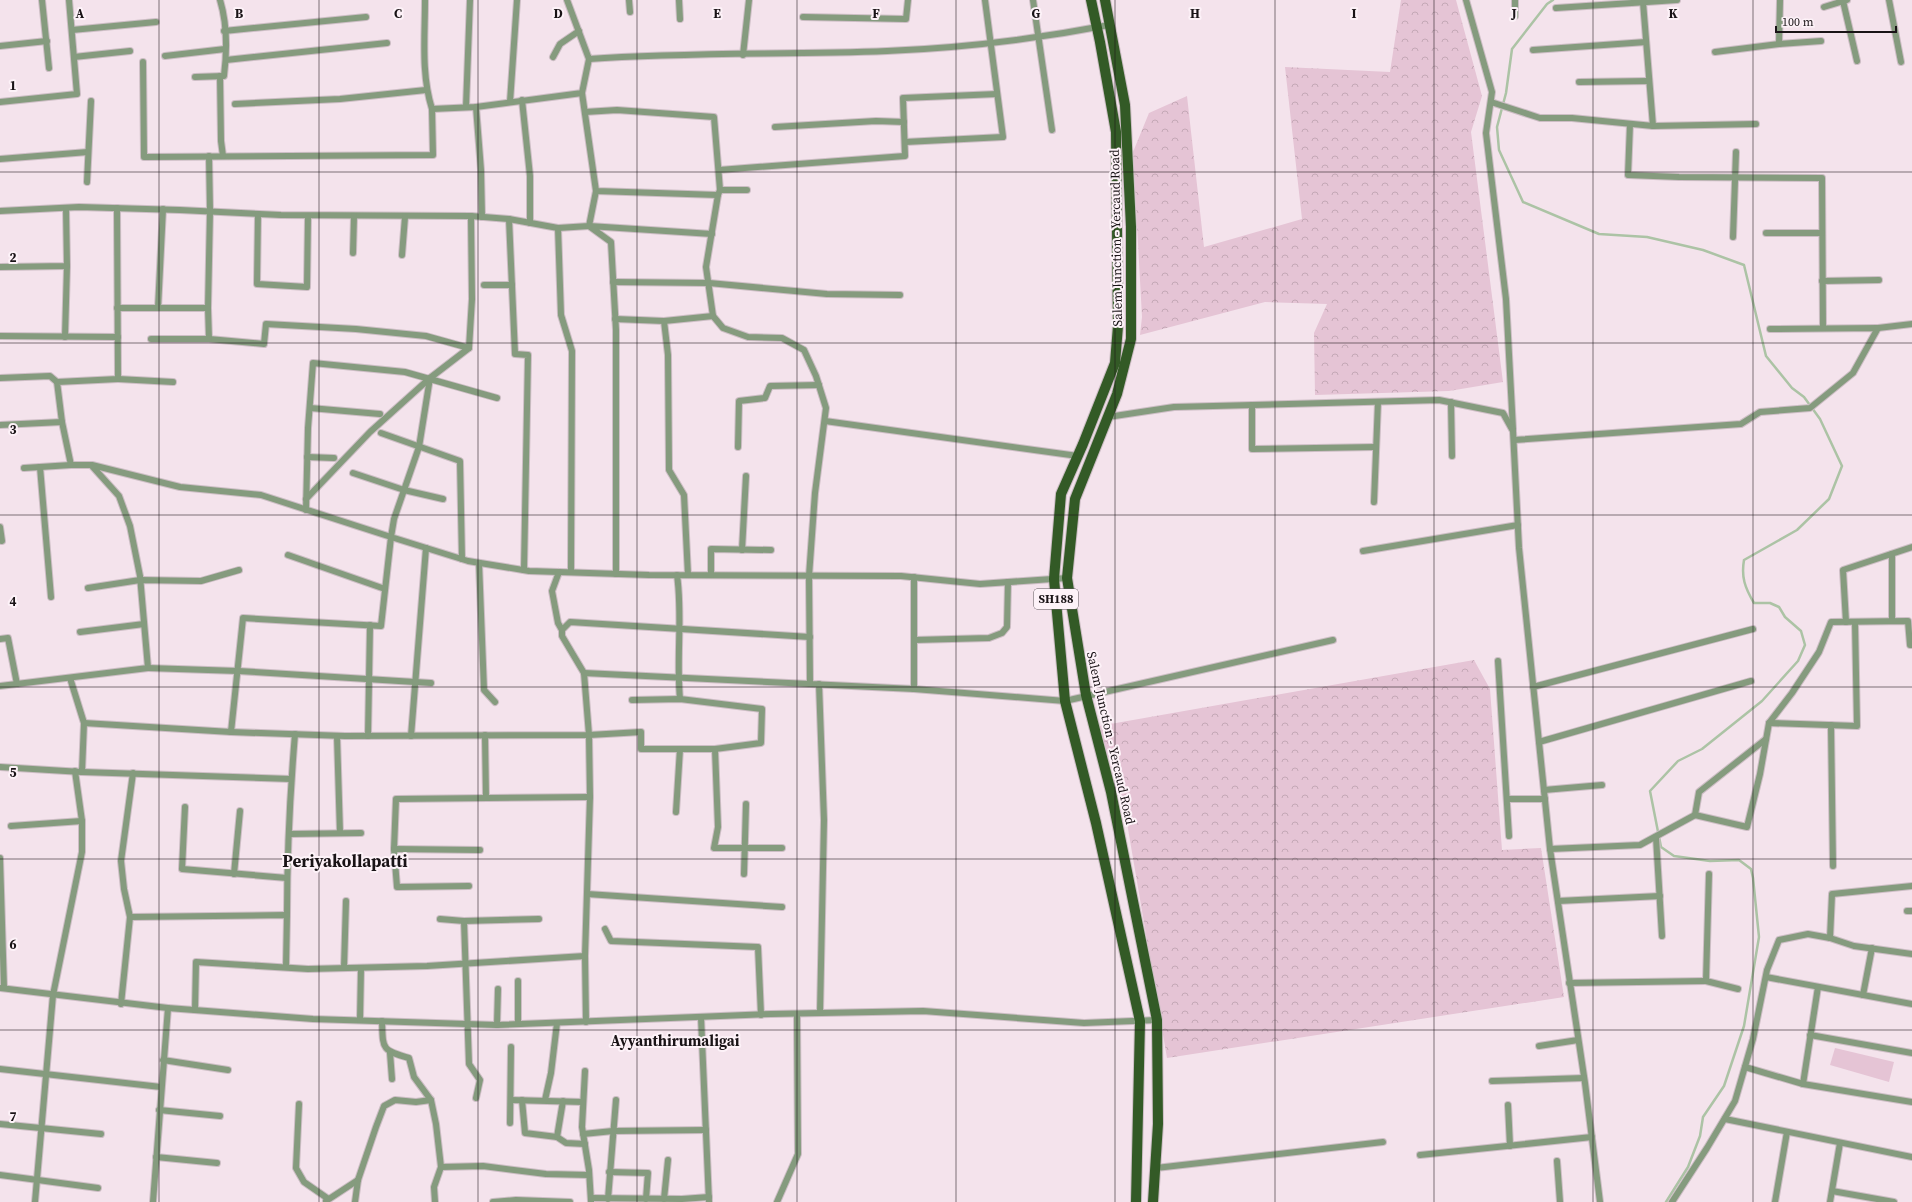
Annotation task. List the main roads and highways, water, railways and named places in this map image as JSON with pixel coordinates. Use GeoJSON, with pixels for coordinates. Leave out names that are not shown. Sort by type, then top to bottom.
{"type":"FeatureCollection","features":[{"type":"Feature","properties":{"kind":"main road","name":"SH188"},"geometry":{"type":"LineString","coordinates":[[1091,0],[1116,132],[1118,326],[1115,363],[1078,456],[1061,494],[1054,579],[1065,701],[1096,823],[1140,1020],[1136,1202]]}},
{"type":"Feature","properties":{"kind":"main road","name":"Salem Junction - Yercaud Road"},"geometry":{"type":"LineString","coordinates":[[1105,0],[1125,105],[1131,235],[1131,339],[1117,394],[1075,499],[1066,578],[1086,696],[1111,792],[1157,1020],[1158,1124],[1153,1202]]}},
{"type":"Feature","properties":{"kind":"waterway"},"geometry":{"type":"LineString","coordinates":[[1553,0],[1547,4],[1512,49],[1506,93],[1497,127],[1499,150],[1523,202],[1599,234],[1647,237],[1703,250],[1744,265],[1766,356],[1792,388],[1804,397],[1820,419],[1842,466],[1829,499],[1797,530],[1744,560],[1744,582],[1754,603],[1770,603],[1779,607],[1785,617],[1801,631],[1805,645],[1798,661],[1762,701],[1702,749],[1678,761],[1650,791],[1661,847],[1674,856],[1710,861],[1739,860],[1751,869],[1759,937],[1744,1026],[1724,1086],[1703,1117],[1700,1136],[1688,1167],[1666,1202]]}},
{"type":"Feature","properties":{"kind":"district","name":"Periyakollapatti"},"geometry":{"type":"Point","coordinates":[345,861]}},
{"type":"Feature","properties":{"kind":"district","name":"Ayyanthirumaligai"},"geometry":{"type":"Point","coordinates":[675,1040]}}]}
